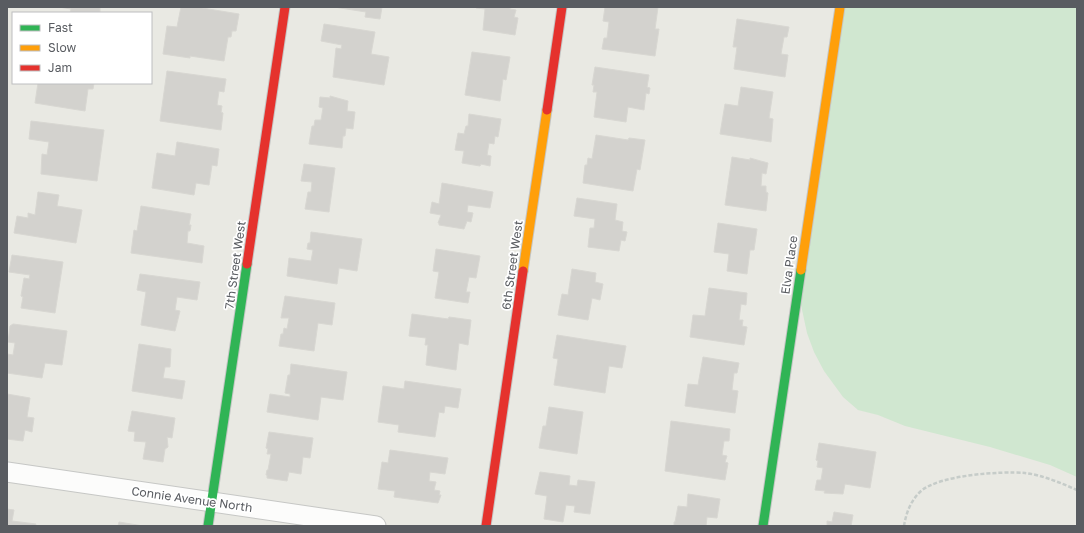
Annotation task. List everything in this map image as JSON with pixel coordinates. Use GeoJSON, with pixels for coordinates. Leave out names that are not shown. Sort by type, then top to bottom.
{"type":"FeatureCollection","features":[{"type":"Feature","properties":{"kind":"street","name":"7th Street West"},"geometry":{"type":"LineString","coordinates":[[208,526],[285,7]]}},
{"type":"Feature","properties":{"kind":"street","name":"6th Street West"},"geometry":{"type":"LineString","coordinates":[[486,526],[562,7]]}},
{"type":"Feature","properties":{"kind":"street","name":"Elva Place"},"geometry":{"type":"LineString","coordinates":[[763,526],[840,7]]}},
{"type":"Feature","properties":{"kind":"street","name":"Connie Avenue North"},"geometry":{"type":"LineString","coordinates":[[7,472],[376,526]]}},
{"type":"Feature","properties":{"kind":"path"},"geometry":{"type":"LineString","coordinates":[[904,526],[905,516],[909,506],[921,491],[936,483],[959,477],[998,473],[1026,473],[1048,479],[1077,490]]}},
{"type":"Feature","properties":{"kind":"green space"},"geometry":{"type":"Polygon","coordinates":[[[845,7],[1077,7],[1077,477],[1050,465],[990,447],[905,426],[878,415],[858,410],[843,397],[824,371],[814,352],[807,333],[801,305],[845,7]]]}},
{"type":"Feature","properties":{"kind":"building"},"geometry":{"type":"Polygon","coordinates":[[[59,7],[100,7],[100,12],[70,12],[71,9],[59,7]]]}},
{"type":"Feature","properties":{"kind":"building"},"geometry":{"type":"Polygon","coordinates":[[[181,7],[196,7],[239,14],[236,31],[232,31],[231,37],[228,37],[224,61],[163,54],[167,26],[177,27],[181,7]]]}},
{"type":"Feature","properties":{"kind":"building"},"geometry":{"type":"Polygon","coordinates":[[[334,7],[382,7],[380,19],[365,17],[366,12],[334,7]]]}},
{"type":"Feature","properties":{"kind":"building"},"geometry":{"type":"Polygon","coordinates":[[[476,7],[510,7],[510,9],[516,10],[514,17],[518,18],[515,35],[483,30],[485,9],[476,7]]]}},
{"type":"Feature","properties":{"kind":"building"},"geometry":{"type":"Polygon","coordinates":[[[605,7],[658,7],[655,29],[659,29],[655,56],[602,49],[604,38],[607,38],[609,22],[603,21],[605,7]]]}},
{"type":"Feature","properties":{"kind":"building"},"geometry":{"type":"Polygon","coordinates":[[[737,19],[789,27],[787,37],[784,37],[781,54],[788,55],[785,77],[734,69],[737,47],[733,47],[737,19]]]}},
{"type":"Feature","properties":{"kind":"building"},"geometry":{"type":"Polygon","coordinates":[[[324,24],[375,32],[371,54],[389,57],[384,85],[333,77],[336,48],[341,49],[342,45],[321,41],[324,24]]]}},
{"type":"Feature","properties":{"kind":"building"},"geometry":{"type":"Polygon","coordinates":[[[472,52],[510,57],[506,80],[503,79],[500,101],[465,95],[472,52]]]}},
{"type":"Feature","properties":{"kind":"building"},"geometry":{"type":"Polygon","coordinates":[[[595,67],[649,75],[647,87],[650,88],[649,94],[646,93],[644,110],[628,107],[626,122],[594,117],[597,92],[593,92],[594,85],[592,85],[595,67]]]}},
{"type":"Feature","properties":{"kind":"building"},"geometry":{"type":"Polygon","coordinates":[[[167,71],[226,79],[224,92],[219,91],[217,105],[222,106],[221,112],[223,113],[221,130],[160,121],[167,71]]]}},
{"type":"Feature","properties":{"kind":"building"},"geometry":{"type":"Polygon","coordinates":[[[38,84],[94,84],[93,89],[88,89],[85,111],[35,103],[38,84]]]}},
{"type":"Feature","properties":{"kind":"building"},"geometry":{"type":"Polygon","coordinates":[[[741,87],[773,92],[769,118],[773,119],[771,142],[720,134],[725,104],[738,106],[741,87]]]}},
{"type":"Feature","properties":{"kind":"building"},"geometry":{"type":"Polygon","coordinates":[[[330,96],[348,101],[347,111],[355,112],[353,129],[346,128],[345,136],[343,136],[342,148],[309,144],[312,126],[314,126],[315,120],[321,120],[323,108],[319,107],[320,97],[330,98],[330,96]]]}},
{"type":"Feature","properties":{"kind":"building"},"geometry":{"type":"Polygon","coordinates":[[[469,114],[501,119],[498,137],[495,136],[494,144],[489,143],[487,155],[491,156],[490,166],[462,163],[464,151],[455,150],[458,133],[464,134],[466,126],[468,126],[469,114]]]}},
{"type":"Feature","properties":{"kind":"building"},"geometry":{"type":"Polygon","coordinates":[[[31,121],[104,130],[97,181],[41,174],[42,154],[47,155],[49,142],[29,139],[31,121]]]}},
{"type":"Feature","properties":{"kind":"building"},"geometry":{"type":"Polygon","coordinates":[[[596,135],[628,140],[629,138],[645,140],[640,170],[637,169],[633,191],[583,183],[585,165],[587,165],[588,158],[592,159],[596,135]]]}},
{"type":"Feature","properties":{"kind":"building"},"geometry":{"type":"Polygon","coordinates":[[[177,142],[219,149],[217,166],[212,165],[209,185],[196,183],[194,195],[152,188],[157,153],[175,156],[177,142]]]}},
{"type":"Feature","properties":{"kind":"building"},"geometry":{"type":"Polygon","coordinates":[[[732,157],[750,160],[750,158],[768,163],[766,174],[762,173],[761,186],[766,186],[766,192],[768,193],[766,211],[725,205],[732,157]]]}},
{"type":"Feature","properties":{"kind":"building"},"geometry":{"type":"Polygon","coordinates":[[[304,164],[335,168],[329,212],[305,209],[308,192],[311,192],[312,182],[301,181],[304,164]]]}},
{"type":"Feature","properties":{"kind":"building"},"geometry":{"type":"Polygon","coordinates":[[[442,183],[493,192],[490,208],[468,205],[467,212],[473,213],[471,222],[467,221],[464,229],[439,225],[438,223],[441,215],[430,213],[432,202],[439,204],[442,183]]]}},
{"type":"Feature","properties":{"kind":"building"},"geometry":{"type":"Polygon","coordinates":[[[38,192],[59,195],[57,206],[82,210],[76,243],[14,233],[17,216],[28,218],[28,213],[35,215],[38,192]]]}},
{"type":"Feature","properties":{"kind":"building"},"geometry":{"type":"Polygon","coordinates":[[[577,198],[617,204],[615,220],[623,222],[622,231],[627,232],[625,241],[621,240],[619,251],[588,247],[590,228],[594,228],[595,219],[574,216],[577,198]]]}},
{"type":"Feature","properties":{"kind":"building"},"geometry":{"type":"Polygon","coordinates":[[[141,206],[191,214],[189,225],[191,225],[190,231],[188,231],[187,243],[204,246],[202,263],[131,253],[134,230],[137,231],[141,206]]]}},
{"type":"Feature","properties":{"kind":"building"},"geometry":{"type":"Polygon","coordinates":[[[718,223],[757,229],[754,250],[750,250],[747,274],[727,271],[729,254],[714,252],[718,223]]]}},
{"type":"Feature","properties":{"kind":"building"},"geometry":{"type":"Polygon","coordinates":[[[311,232],[362,239],[357,271],[339,268],[337,284],[287,276],[289,258],[311,261],[313,250],[307,249],[308,243],[310,243],[311,232]]]}},
{"type":"Feature","properties":{"kind":"building"},"geometry":{"type":"Polygon","coordinates":[[[436,249],[480,256],[476,278],[469,277],[466,292],[470,292],[468,303],[435,298],[439,272],[433,271],[436,249]]]}},
{"type":"Feature","properties":{"kind":"building"},"geometry":{"type":"Polygon","coordinates":[[[12,255],[63,262],[55,313],[21,308],[24,278],[29,279],[30,275],[9,272],[12,255]]]}},
{"type":"Feature","properties":{"kind":"building"},"geometry":{"type":"Polygon","coordinates":[[[572,269],[596,273],[595,282],[603,284],[600,300],[592,298],[588,320],[558,315],[562,294],[568,295],[572,269]]]}},
{"type":"Feature","properties":{"kind":"building"},"geometry":{"type":"Polygon","coordinates":[[[140,274],[200,282],[197,300],[177,297],[175,310],[180,311],[175,331],[141,325],[146,292],[137,290],[140,274]]]}},
{"type":"Feature","properties":{"kind":"building"},"geometry":{"type":"Polygon","coordinates":[[[709,288],[747,293],[746,305],[741,304],[739,320],[743,320],[742,326],[747,327],[744,345],[690,337],[693,315],[705,316],[709,288]]]}},
{"type":"Feature","properties":{"kind":"building"},"geometry":{"type":"Polygon","coordinates":[[[285,296],[335,303],[332,325],[318,323],[314,351],[279,346],[281,334],[283,334],[284,328],[287,329],[289,318],[281,318],[285,296]]]}},
{"type":"Feature","properties":{"kind":"building"},"geometry":{"type":"Polygon","coordinates":[[[412,314],[448,319],[449,317],[471,320],[468,345],[459,343],[456,370],[426,365],[428,345],[425,345],[426,338],[409,336],[412,314]]]}},
{"type":"Feature","properties":{"kind":"building"},"geometry":{"type":"Polygon","coordinates":[[[13,324],[67,331],[62,365],[45,363],[42,378],[7,373],[7,354],[13,355],[15,343],[8,342],[10,326],[13,324]]]}},
{"type":"Feature","properties":{"kind":"building"},"geometry":{"type":"Polygon","coordinates":[[[557,335],[626,346],[622,368],[609,366],[605,393],[554,385],[558,359],[553,358],[557,335]]]}},
{"type":"Feature","properties":{"kind":"building"},"geometry":{"type":"Polygon","coordinates":[[[139,344],[171,349],[170,367],[165,367],[163,378],[185,381],[182,399],[132,391],[139,344]]]}},
{"type":"Feature","properties":{"kind":"building"},"geometry":{"type":"Polygon","coordinates":[[[703,357],[739,363],[737,373],[734,373],[732,390],[738,391],[735,413],[685,406],[688,384],[698,385],[703,357]]]}},
{"type":"Feature","properties":{"kind":"building"},"geometry":{"type":"Polygon","coordinates":[[[291,364],[347,372],[343,400],[321,397],[318,420],[267,412],[270,394],[290,397],[290,394],[285,393],[288,375],[290,375],[291,364]]]}},
{"type":"Feature","properties":{"kind":"building"},"geometry":{"type":"Polygon","coordinates":[[[405,381],[461,389],[458,408],[445,406],[444,413],[439,412],[435,437],[398,432],[399,425],[378,422],[383,386],[404,389],[405,381]]]}},
{"type":"Feature","properties":{"kind":"building"},"geometry":{"type":"Polygon","coordinates":[[[7,394],[30,398],[27,417],[34,418],[32,432],[25,430],[23,441],[7,439],[7,394]]]}},
{"type":"Feature","properties":{"kind":"building"},"geometry":{"type":"Polygon","coordinates":[[[549,407],[583,412],[577,454],[539,448],[543,426],[546,426],[549,407]]]}},
{"type":"Feature","properties":{"kind":"building"},"geometry":{"type":"Polygon","coordinates":[[[132,411],[175,418],[172,438],[167,437],[168,447],[165,449],[163,462],[143,459],[146,442],[134,441],[135,432],[128,431],[132,411]]]}},
{"type":"Feature","properties":{"kind":"building"},"geometry":{"type":"Polygon","coordinates":[[[671,421],[730,429],[729,441],[724,441],[722,455],[727,456],[725,462],[728,463],[725,480],[665,471],[671,421]]]}},
{"type":"Feature","properties":{"kind":"building"},"geometry":{"type":"Polygon","coordinates":[[[269,432],[313,438],[310,458],[303,457],[301,474],[289,472],[287,481],[267,478],[266,475],[271,454],[267,454],[268,449],[266,448],[269,432]]]}},
{"type":"Feature","properties":{"kind":"building"},"geometry":{"type":"Polygon","coordinates":[[[819,443],[876,452],[870,488],[845,484],[843,494],[824,493],[825,491],[815,490],[817,480],[821,480],[823,468],[817,467],[818,461],[816,460],[819,443]]]}},
{"type":"Feature","properties":{"kind":"building"},"geometry":{"type":"Polygon","coordinates":[[[390,450],[448,458],[445,474],[430,472],[429,481],[436,482],[434,490],[440,491],[439,495],[441,495],[438,503],[394,497],[395,491],[378,489],[382,462],[388,463],[390,450]]]}},
{"type":"Feature","properties":{"kind":"building"},"geometry":{"type":"Polygon","coordinates":[[[540,472],[570,476],[569,485],[577,486],[578,480],[595,482],[590,514],[574,512],[575,506],[566,505],[563,522],[544,519],[547,496],[535,494],[540,472]]]}},
{"type":"Feature","properties":{"kind":"building"},"geometry":{"type":"Polygon","coordinates":[[[688,494],[720,499],[717,518],[707,517],[706,526],[674,526],[678,506],[687,507],[688,494]]]}},
{"type":"Feature","properties":{"kind":"building"},"geometry":{"type":"Polygon","coordinates":[[[7,509],[14,510],[12,521],[36,524],[35,526],[7,526],[7,509]]]}},
{"type":"Feature","properties":{"kind":"building"},"geometry":{"type":"Polygon","coordinates":[[[834,512],[853,515],[851,526],[827,526],[827,521],[832,522],[834,512]]]}},
{"type":"Feature","properties":{"kind":"building"},"geometry":{"type":"Polygon","coordinates":[[[119,522],[143,526],[118,526],[119,522]]]}},
{"type":"Feature","properties":{"kind":"traffic: fast"},"geometry":{"type":"LineString","coordinates":[[208,526],[247,264]]}},
{"type":"Feature","properties":{"kind":"traffic: fast"},"geometry":{"type":"LineString","coordinates":[[763,526],[801,270]]}},
{"type":"Feature","properties":{"kind":"traffic: slow"},"geometry":{"type":"LineString","coordinates":[[801,270],[840,7]]}},
{"type":"Feature","properties":{"kind":"traffic: slow"},"geometry":{"type":"LineString","coordinates":[[523,271],[547,110]]}},
{"type":"Feature","properties":{"kind":"traffic: jam"},"geometry":{"type":"LineString","coordinates":[[247,264],[285,7]]}},
{"type":"Feature","properties":{"kind":"traffic: jam"},"geometry":{"type":"LineString","coordinates":[[547,110],[562,7]]}},
{"type":"Feature","properties":{"kind":"traffic: jam"},"geometry":{"type":"LineString","coordinates":[[486,526],[523,271]]}}]}
